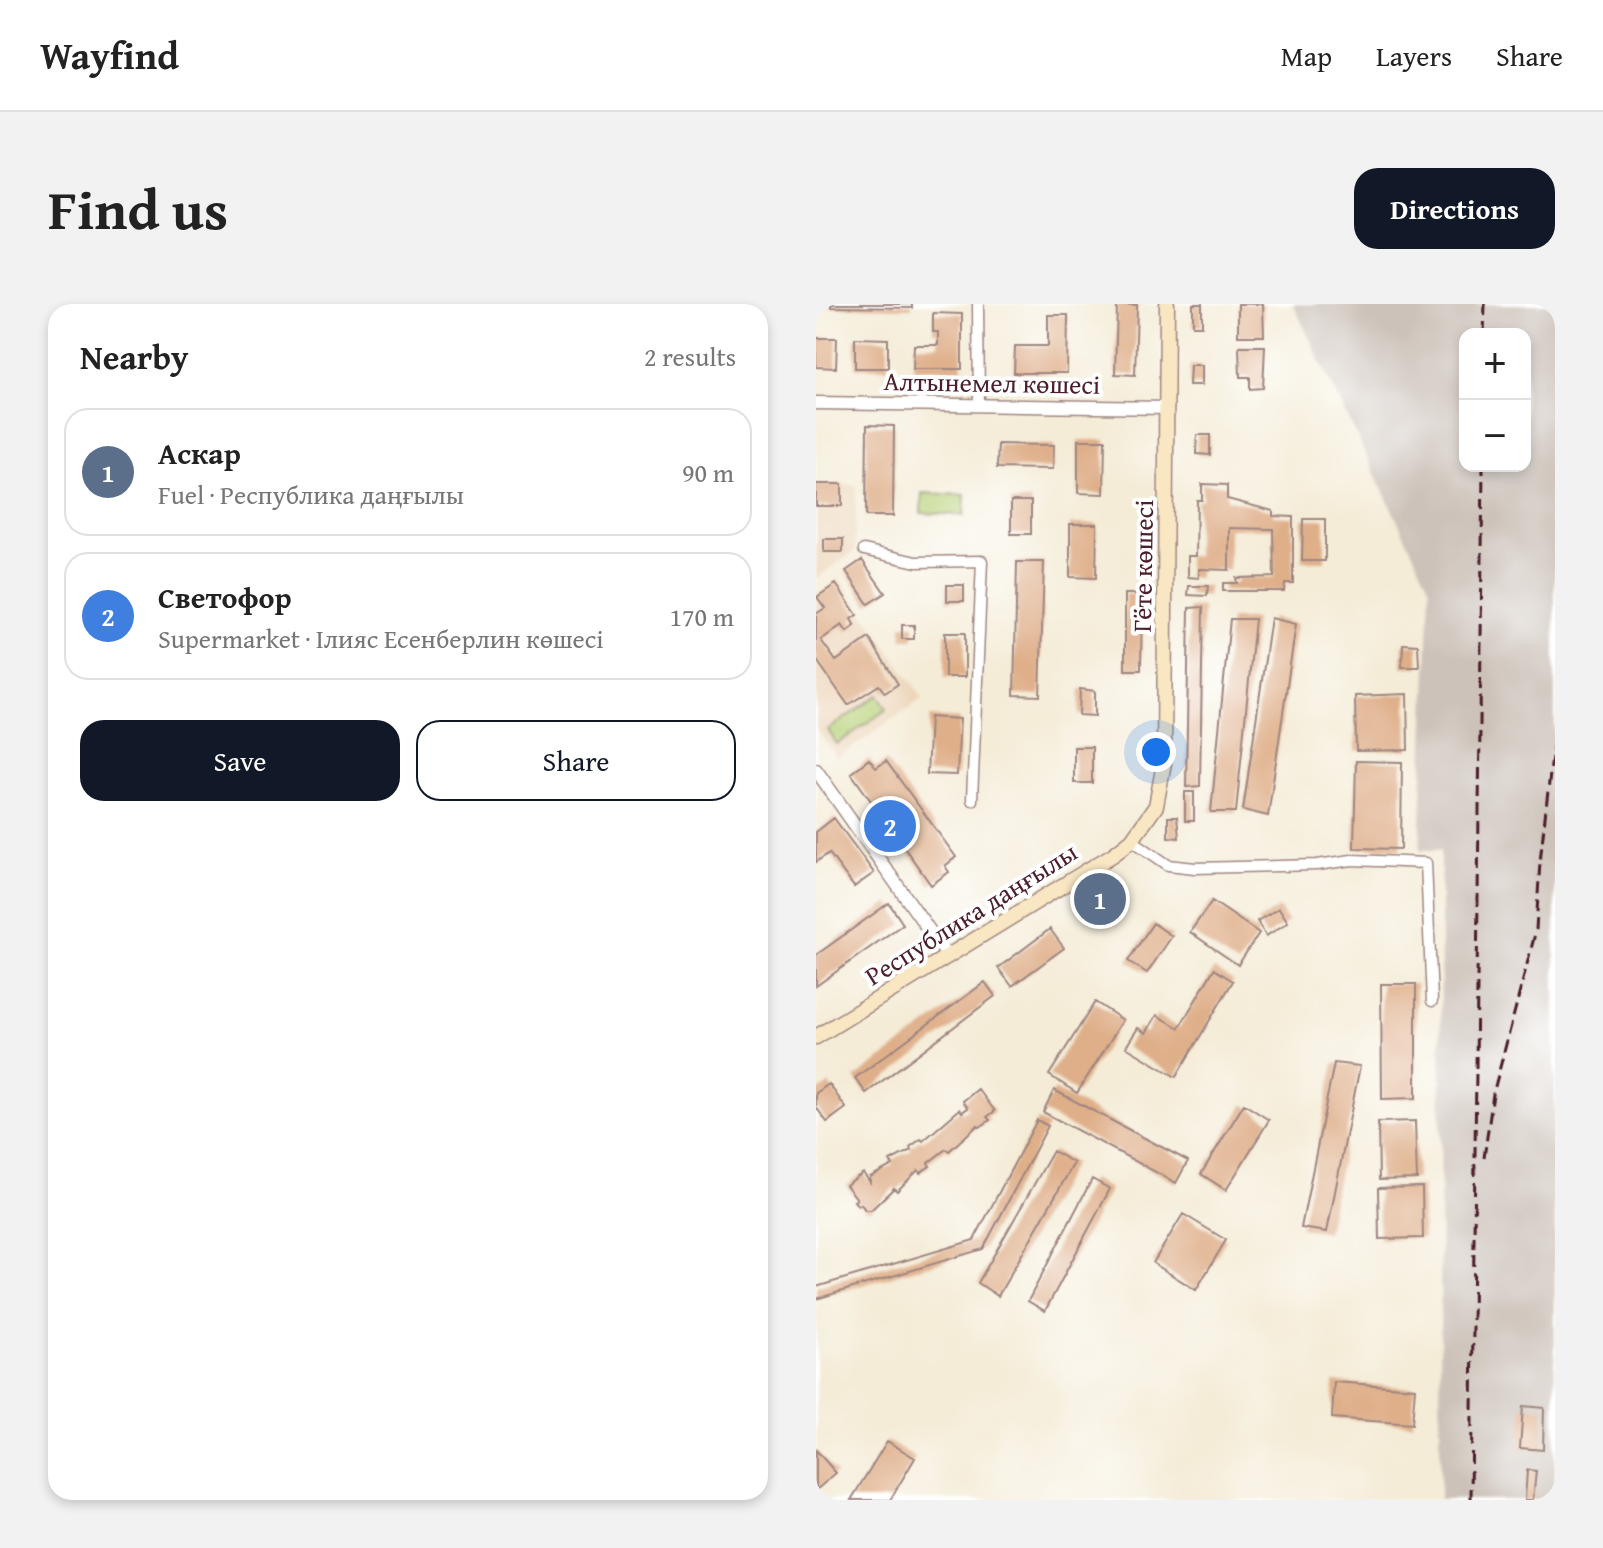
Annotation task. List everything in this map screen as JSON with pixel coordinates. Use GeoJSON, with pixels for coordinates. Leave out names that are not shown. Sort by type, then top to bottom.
{"type":"FeatureCollection","features":[{"type":"Feature","properties":{"kind":"main road","name":"Гёте көшесі"},"geometry":{"type":"LineString","coordinates":[[1145,824],[1156,806],[1164,763],[1167,304]]}},
{"type":"Feature","properties":{"kind":"main road","name":"Республика даңғылы"},"geometry":{"type":"LineString","coordinates":[[816,1037],[1132,840],[1145,824]]}},
{"type":"Feature","properties":{"kind":"street"},"geometry":{"type":"LineString","coordinates":[[978,304],[979,405]]}},
{"type":"Feature","properties":{"kind":"street","name":"Алтынемел көшесі"},"geometry":{"type":"LineString","coordinates":[[816,403],[1167,408]]}},
{"type":"Feature","properties":{"kind":"street"},"geometry":{"type":"LineString","coordinates":[[864,550],[916,562],[982,561],[972,800]]}},
{"type":"Feature","properties":{"kind":"street"},"geometry":{"type":"LineString","coordinates":[[816,770],[948,957]]}},
{"type":"Feature","properties":{"kind":"street"},"geometry":{"type":"LineString","coordinates":[[1132,840],[1168,865],[1195,868],[1317,865],[1352,860],[1426,863],[1432,1001]]}},
{"type":"Feature","properties":{"kind":"shaded area"},"geometry":{"type":"Polygon","coordinates":[[[1293,304],[1555,304],[1555,1500],[1440,1500],[1441,850],[1420,850],[1430,588],[1293,304]]]}},
{"type":"Feature","properties":{"kind":"shaded area"},"geometry":{"type":"Polygon","coordinates":[[[816,484],[856,485],[855,551],[816,578],[816,484]]]}},
{"type":"Feature","properties":{"kind":"shaded area"},"geometry":{"type":"Polygon","coordinates":[[[839,579],[923,698],[837,758],[816,728],[816,595],[839,579]]]}},
{"type":"Feature","properties":{"kind":"green space"},"geometry":{"type":"Polygon","coordinates":[[[922,493],[965,495],[964,515],[921,513],[922,493]]]}},
{"type":"Feature","properties":{"kind":"green space"},"geometry":{"type":"Polygon","coordinates":[[[878,695],[887,709],[837,744],[828,730],[878,695]]]}},
{"type":"Feature","properties":{"kind":"building"},"geometry":{"type":"Polygon","coordinates":[[[831,304],[912,304],[912,308],[831,307],[831,304]]]}},
{"type":"Feature","properties":{"kind":"building"},"geometry":{"type":"Polygon","coordinates":[[[1117,304],[1137,305],[1135,375],[1115,374],[1117,304]]]}},
{"type":"Feature","properties":{"kind":"building"},"geometry":{"type":"Polygon","coordinates":[[[1193,304],[1202,304],[1202,326],[1193,326],[1193,304]]]}},
{"type":"Feature","properties":{"kind":"building"},"geometry":{"type":"Polygon","coordinates":[[[1238,304],[1263,304],[1264,336],[1238,336],[1238,304]]]}},
{"type":"Feature","properties":{"kind":"building"},"geometry":{"type":"Polygon","coordinates":[[[933,313],[962,314],[962,369],[913,369],[914,345],[938,345],[938,332],[933,332],[933,313]]]}},
{"type":"Feature","properties":{"kind":"building"},"geometry":{"type":"Polygon","coordinates":[[[1048,315],[1068,315],[1067,373],[1014,373],[1015,346],[1048,346],[1048,315]]]}},
{"type":"Feature","properties":{"kind":"building"},"geometry":{"type":"Polygon","coordinates":[[[816,338],[837,338],[836,368],[816,367],[816,338]]]}},
{"type":"Feature","properties":{"kind":"building"},"geometry":{"type":"Polygon","coordinates":[[[855,338],[888,339],[888,368],[855,368],[855,338]]]}},
{"type":"Feature","properties":{"kind":"building"},"geometry":{"type":"Polygon","coordinates":[[[1239,346],[1265,346],[1263,388],[1250,389],[1250,377],[1240,377],[1239,346]]]}},
{"type":"Feature","properties":{"kind":"building"},"geometry":{"type":"Polygon","coordinates":[[[1190,365],[1202,365],[1202,385],[1189,385],[1190,365]]]}},
{"type":"Feature","properties":{"kind":"building"},"geometry":{"type":"Polygon","coordinates":[[[867,425],[894,426],[893,516],[866,516],[867,425]]]}},
{"type":"Feature","properties":{"kind":"building"},"geometry":{"type":"Polygon","coordinates":[[[1197,435],[1210,435],[1210,455],[1196,454],[1197,435]]]}},
{"type":"Feature","properties":{"kind":"building"},"geometry":{"type":"Polygon","coordinates":[[[1078,440],[1105,440],[1104,494],[1078,493],[1078,440]]]}},
{"type":"Feature","properties":{"kind":"building"},"geometry":{"type":"Polygon","coordinates":[[[998,444],[1054,445],[1053,469],[997,468],[998,444]]]}},
{"type":"Feature","properties":{"kind":"building"},"geometry":{"type":"Polygon","coordinates":[[[816,484],[842,484],[842,506],[816,506],[816,484]]]}},
{"type":"Feature","properties":{"kind":"building"},"geometry":{"type":"Polygon","coordinates":[[[1202,484],[1227,485],[1227,499],[1273,511],[1273,516],[1293,517],[1293,583],[1285,583],[1284,591],[1223,591],[1223,583],[1237,583],[1236,578],[1274,577],[1273,529],[1229,528],[1229,570],[1199,569],[1199,578],[1188,577],[1188,556],[1196,556],[1197,500],[1202,500],[1202,484]]]}},
{"type":"Feature","properties":{"kind":"building"},"geometry":{"type":"Polygon","coordinates":[[[1011,501],[1031,501],[1031,534],[1011,534],[1011,501]]]}},
{"type":"Feature","properties":{"kind":"building"},"geometry":{"type":"Polygon","coordinates":[[[1303,519],[1325,519],[1325,561],[1302,561],[1303,519]]]}},
{"type":"Feature","properties":{"kind":"building"},"geometry":{"type":"Polygon","coordinates":[[[1070,524],[1097,524],[1096,578],[1070,577],[1070,524]]]}},
{"type":"Feature","properties":{"kind":"building"},"geometry":{"type":"Polygon","coordinates":[[[824,539],[843,539],[843,552],[824,552],[824,539]]]}},
{"type":"Feature","properties":{"kind":"building"},"geometry":{"type":"Polygon","coordinates":[[[862,560],[885,593],[868,604],[846,571],[862,560]]]}},
{"type":"Feature","properties":{"kind":"building"},"geometry":{"type":"Polygon","coordinates":[[[1017,562],[1044,562],[1040,696],[1014,695],[1017,562]]]}},
{"type":"Feature","properties":{"kind":"building"},"geometry":{"type":"Polygon","coordinates":[[[836,584],[857,615],[851,619],[855,626],[847,632],[842,625],[821,640],[836,661],[869,638],[898,684],[885,693],[879,685],[848,705],[816,659],[816,614],[825,608],[817,597],[836,584]]]}},
{"type":"Feature","properties":{"kind":"building"},"geometry":{"type":"Polygon","coordinates":[[[947,585],[964,585],[964,601],[947,601],[947,585]]]}},
{"type":"Feature","properties":{"kind":"building"},"geometry":{"type":"Polygon","coordinates":[[[1189,586],[1208,586],[1207,596],[1188,595],[1189,586]]]}},
{"type":"Feature","properties":{"kind":"building"},"geometry":{"type":"Polygon","coordinates":[[[1125,594],[1142,594],[1141,670],[1125,670],[1125,594]]]}},
{"type":"Feature","properties":{"kind":"building"},"geometry":{"type":"Polygon","coordinates":[[[1203,607],[1200,786],[1186,787],[1189,608],[1203,607]]]}},
{"type":"Feature","properties":{"kind":"building"},"geometry":{"type":"Polygon","coordinates":[[[1271,618],[1296,624],[1268,816],[1243,810],[1271,618]]]}},
{"type":"Feature","properties":{"kind":"building"},"geometry":{"type":"Polygon","coordinates":[[[1230,619],[1255,619],[1236,812],[1211,812],[1230,619]]]}},
{"type":"Feature","properties":{"kind":"building"},"geometry":{"type":"Polygon","coordinates":[[[902,625],[914,625],[914,639],[902,639],[902,625]]]}},
{"type":"Feature","properties":{"kind":"building"},"geometry":{"type":"Polygon","coordinates":[[[945,633],[965,633],[965,677],[945,677],[945,633]]]}},
{"type":"Feature","properties":{"kind":"building"},"geometry":{"type":"Polygon","coordinates":[[[1403,644],[1418,645],[1419,667],[1402,667],[1403,644]]]}},
{"type":"Feature","properties":{"kind":"building"},"geometry":{"type":"Polygon","coordinates":[[[1080,689],[1095,691],[1095,716],[1079,715],[1080,689]]]}},
{"type":"Feature","properties":{"kind":"building"},"geometry":{"type":"Polygon","coordinates":[[[1407,694],[1408,750],[1356,751],[1355,696],[1407,694]]]}},
{"type":"Feature","properties":{"kind":"building"},"geometry":{"type":"Polygon","coordinates":[[[930,717],[960,719],[957,775],[927,774],[930,717]]]}},
{"type":"Feature","properties":{"kind":"building"},"geometry":{"type":"Polygon","coordinates":[[[1074,747],[1092,747],[1092,783],[1074,783],[1074,747]]]}},
{"type":"Feature","properties":{"kind":"building"},"geometry":{"type":"Polygon","coordinates":[[[869,759],[876,768],[886,761],[956,857],[945,866],[949,872],[931,885],[851,773],[869,759]]]}},
{"type":"Feature","properties":{"kind":"building"},"geometry":{"type":"Polygon","coordinates":[[[1356,761],[1402,762],[1401,849],[1354,848],[1356,761]]]}},
{"type":"Feature","properties":{"kind":"building"},"geometry":{"type":"Polygon","coordinates":[[[1185,792],[1194,792],[1194,821],[1185,821],[1185,792]]]}},
{"type":"Feature","properties":{"kind":"building"},"geometry":{"type":"Polygon","coordinates":[[[1168,817],[1177,817],[1179,838],[1168,837],[1168,817]]]}},
{"type":"Feature","properties":{"kind":"building"},"geometry":{"type":"Polygon","coordinates":[[[834,818],[874,873],[854,887],[829,853],[816,862],[816,832],[834,818]]]}},
{"type":"Feature","properties":{"kind":"building"},"geometry":{"type":"Polygon","coordinates":[[[1097,884],[1117,912],[1104,922],[1083,894],[1097,884]]]}},
{"type":"Feature","properties":{"kind":"building"},"geometry":{"type":"Polygon","coordinates":[[[1212,901],[1259,933],[1238,965],[1190,932],[1212,901]]]}},
{"type":"Feature","properties":{"kind":"building"},"geometry":{"type":"Polygon","coordinates":[[[889,903],[903,924],[816,986],[816,955],[889,903]]]}},
{"type":"Feature","properties":{"kind":"building"},"geometry":{"type":"Polygon","coordinates":[[[1279,908],[1288,922],[1266,936],[1257,921],[1279,908]]]}},
{"type":"Feature","properties":{"kind":"building"},"geometry":{"type":"Polygon","coordinates":[[[1153,923],[1172,936],[1147,973],[1128,961],[1153,923]]]}},
{"type":"Feature","properties":{"kind":"building"},"geometry":{"type":"Polygon","coordinates":[[[1050,929],[1064,948],[1012,986],[998,968],[1050,929]]]}},
{"type":"Feature","properties":{"kind":"building"},"geometry":{"type":"Polygon","coordinates":[[[1214,969],[1233,981],[1176,1077],[1126,1047],[1138,1028],[1146,1033],[1157,1015],[1179,1028],[1214,969]]]}},
{"type":"Feature","properties":{"kind":"building"},"geometry":{"type":"Polygon","coordinates":[[[985,982],[995,996],[866,1093],[855,1078],[985,982]]]}},
{"type":"Feature","properties":{"kind":"building"},"geometry":{"type":"Polygon","coordinates":[[[1381,984],[1416,984],[1416,1098],[1382,1099],[1381,984]]]}},
{"type":"Feature","properties":{"kind":"building"},"geometry":{"type":"Polygon","coordinates":[[[1095,1002],[1123,1020],[1077,1093],[1049,1075],[1095,1002]]]}},
{"type":"Feature","properties":{"kind":"building"},"geometry":{"type":"Polygon","coordinates":[[[1334,1063],[1360,1066],[1327,1232],[1301,1228],[1334,1063]]]}},
{"type":"Feature","properties":{"kind":"building"},"geometry":{"type":"Polygon","coordinates":[[[829,1084],[846,1108],[827,1122],[816,1107],[816,1093],[829,1084]]]}},
{"type":"Feature","properties":{"kind":"building"},"geometry":{"type":"Polygon","coordinates":[[[978,1089],[995,1111],[987,1117],[990,1120],[980,1127],[978,1125],[949,1151],[946,1149],[920,1173],[918,1170],[897,1191],[894,1188],[871,1210],[865,1210],[861,1204],[858,1206],[854,1201],[857,1199],[846,1185],[863,1173],[870,1182],[870,1177],[893,1165],[890,1161],[911,1150],[910,1147],[921,1139],[923,1141],[960,1109],[962,1112],[968,1108],[963,1101],[978,1089]]]}},
{"type":"Feature","properties":{"kind":"building"},"geometry":{"type":"Polygon","coordinates":[[[1054,1090],[1188,1161],[1176,1183],[1043,1112],[1054,1090]]]}},
{"type":"Feature","properties":{"kind":"building"},"geometry":{"type":"Polygon","coordinates":[[[1244,1104],[1269,1120],[1226,1190],[1201,1174],[1244,1104]]]}},
{"type":"Feature","properties":{"kind":"building"},"geometry":{"type":"Polygon","coordinates":[[[1037,1120],[1048,1126],[983,1249],[816,1299],[816,1287],[974,1240],[1037,1120]]]}},
{"type":"Feature","properties":{"kind":"building"},"geometry":{"type":"Polygon","coordinates":[[[1415,1121],[1417,1179],[1379,1180],[1378,1122],[1415,1121]]]}},
{"type":"Feature","properties":{"kind":"building"},"geometry":{"type":"Polygon","coordinates":[[[1053,1151],[1074,1163],[998,1296],[978,1283],[1053,1151]]]}},
{"type":"Feature","properties":{"kind":"building"},"geometry":{"type":"Polygon","coordinates":[[[1092,1179],[1110,1189],[1045,1311],[1028,1301],[1092,1179]]]}},
{"type":"Feature","properties":{"kind":"building"},"geometry":{"type":"Polygon","coordinates":[[[1422,1187],[1423,1238],[1379,1239],[1378,1188],[1422,1187]]]}},
{"type":"Feature","properties":{"kind":"building"},"geometry":{"type":"Polygon","coordinates":[[[1183,1214],[1226,1240],[1196,1290],[1153,1263],[1183,1214]]]}},
{"type":"Feature","properties":{"kind":"building"},"geometry":{"type":"Polygon","coordinates":[[[1334,1382],[1415,1388],[1412,1424],[1332,1418],[1334,1382]]]}},
{"type":"Feature","properties":{"kind":"building"},"geometry":{"type":"Polygon","coordinates":[[[1523,1406],[1544,1408],[1543,1450],[1520,1448],[1523,1406]]]}},
{"type":"Feature","properties":{"kind":"building"},"geometry":{"type":"Polygon","coordinates":[[[887,1441],[915,1458],[890,1500],[851,1500],[887,1441]]]}},
{"type":"Feature","properties":{"kind":"building"},"geometry":{"type":"Polygon","coordinates":[[[816,1450],[836,1473],[816,1490],[816,1450]]]}},
{"type":"Feature","properties":{"kind":"building"},"geometry":{"type":"Polygon","coordinates":[[[1527,1470],[1536,1471],[1533,1500],[1525,1500],[1527,1470]]]}},
{"type":"Feature","properties":{"kind":"railway"},"geometry":{"type":"LineString","coordinates":[[1484,328],[1485,304]]}},
{"type":"Feature","properties":{"kind":"railway"},"geometry":{"type":"LineString","coordinates":[[1471,1500],[1483,472]]}},
{"type":"Feature","properties":{"kind":"railway"},"geometry":{"type":"LineString","coordinates":[[1484,1158],[1493,1094],[1536,930],[1540,861],[1555,730]]}},
{"type":"Feature","properties":{"kind":"railway"},"geometry":{"type":"LineString","coordinates":[[1553,1500],[1555,1486]]}},
{"type":"Feature","properties":{"kind":"place","name":"Светофор"},"geometry":{"type":"Point","coordinates":[890,826]}},
{"type":"Feature","properties":{"kind":"place","name":"Аскар"},"geometry":{"type":"Point","coordinates":[1100,899]}}]}
